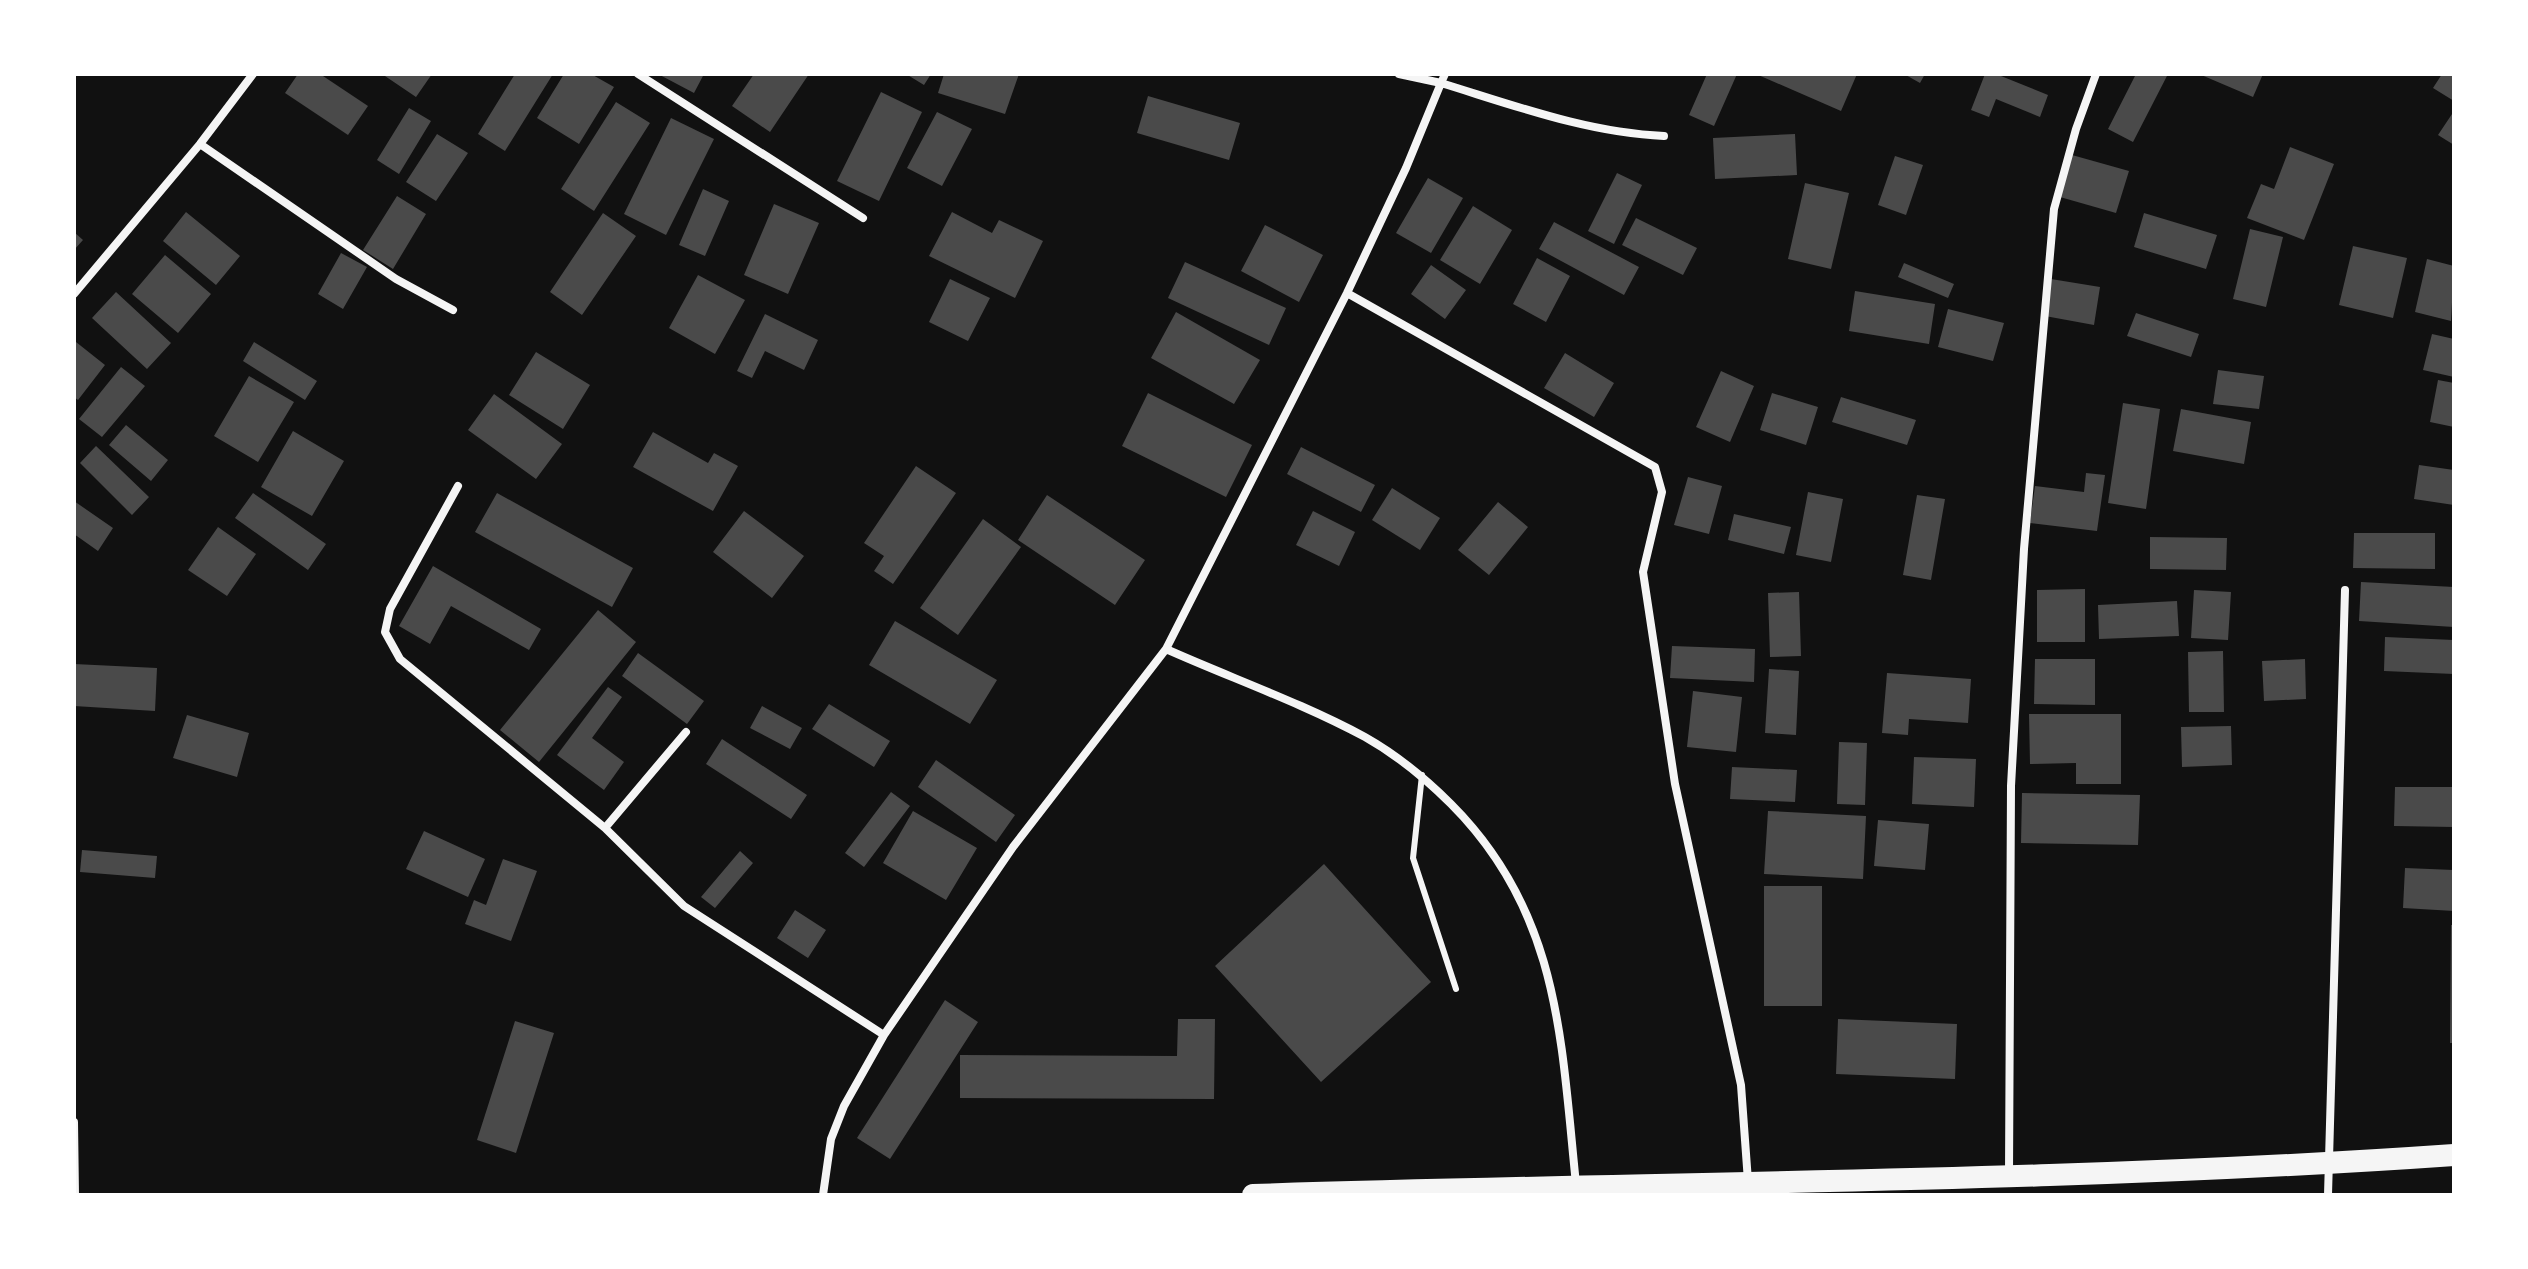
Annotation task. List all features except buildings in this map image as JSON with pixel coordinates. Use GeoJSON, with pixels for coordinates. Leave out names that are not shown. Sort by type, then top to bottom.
{"type":"FeatureCollection","features":[{"type":"Feature","properties":{"kind":"highway"},"geometry":{"type":"LineString","coordinates":[[1253,1195],[1519,1191],[1576,1184],[1750,1188],[2330,1164],[2454,1155]]}},
{"type":"Feature","properties":{"kind":"street"},"geometry":{"type":"LineString","coordinates":[[74,294],[200,144],[253,74]]}},
{"type":"Feature","properties":{"kind":"street"},"geometry":{"type":"LineString","coordinates":[[638,74],[863,218]]}},
{"type":"Feature","properties":{"kind":"street"},"geometry":{"type":"LineString","coordinates":[[1399,74],[1443,78],[1549,115],[1630,135],[1664,136]]}},
{"type":"Feature","properties":{"kind":"street"},"geometry":{"type":"LineString","coordinates":[[2009,1175],[2011,786],[2024,549],[2054,209],[2076,129],[2096,74]]}},
{"type":"Feature","properties":{"kind":"street"},"geometry":{"type":"LineString","coordinates":[[823,1195],[831,1139],[844,1106],[884,1035],[1013,847],[1166,649],[1347,293],[1406,168],[1443,78]]}},
{"type":"Feature","properties":{"kind":"street"},"geometry":{"type":"LineString","coordinates":[[200,144],[396,279],[453,310]]}},
{"type":"Feature","properties":{"kind":"street"},"geometry":{"type":"LineString","coordinates":[[1347,293],[1655,467],[1662,492],[1643,572],[1646,598],[1675,784],[1741,1085],[1750,1188]]}},
{"type":"Feature","properties":{"kind":"street"},"geometry":{"type":"LineString","coordinates":[[458,486],[390,609],[385,632],[390,646],[400,659],[605,828],[684,906],[884,1035]]}},
{"type":"Feature","properties":{"kind":"street"},"geometry":{"type":"LineString","coordinates":[[2328,1195],[2345,590]]}},
{"type":"Feature","properties":{"kind":"street"},"geometry":{"type":"LineString","coordinates":[[1166,649],[1365,737],[1422,775],[1482,835],[1508,872],[1532,922],[1560,1027],[1576,1184]]}},
{"type":"Feature","properties":{"kind":"street"},"geometry":{"type":"LineString","coordinates":[[605,828],[686,732]]}},
{"type":"Feature","properties":{"kind":"street"},"geometry":{"type":"LineString","coordinates":[[74,1122],[75,1195]]}},
{"type":"Feature","properties":{"kind":"lane"},"geometry":{"type":"LineString","coordinates":[[1422,775],[1413,858],[1456,989]]}}]}
